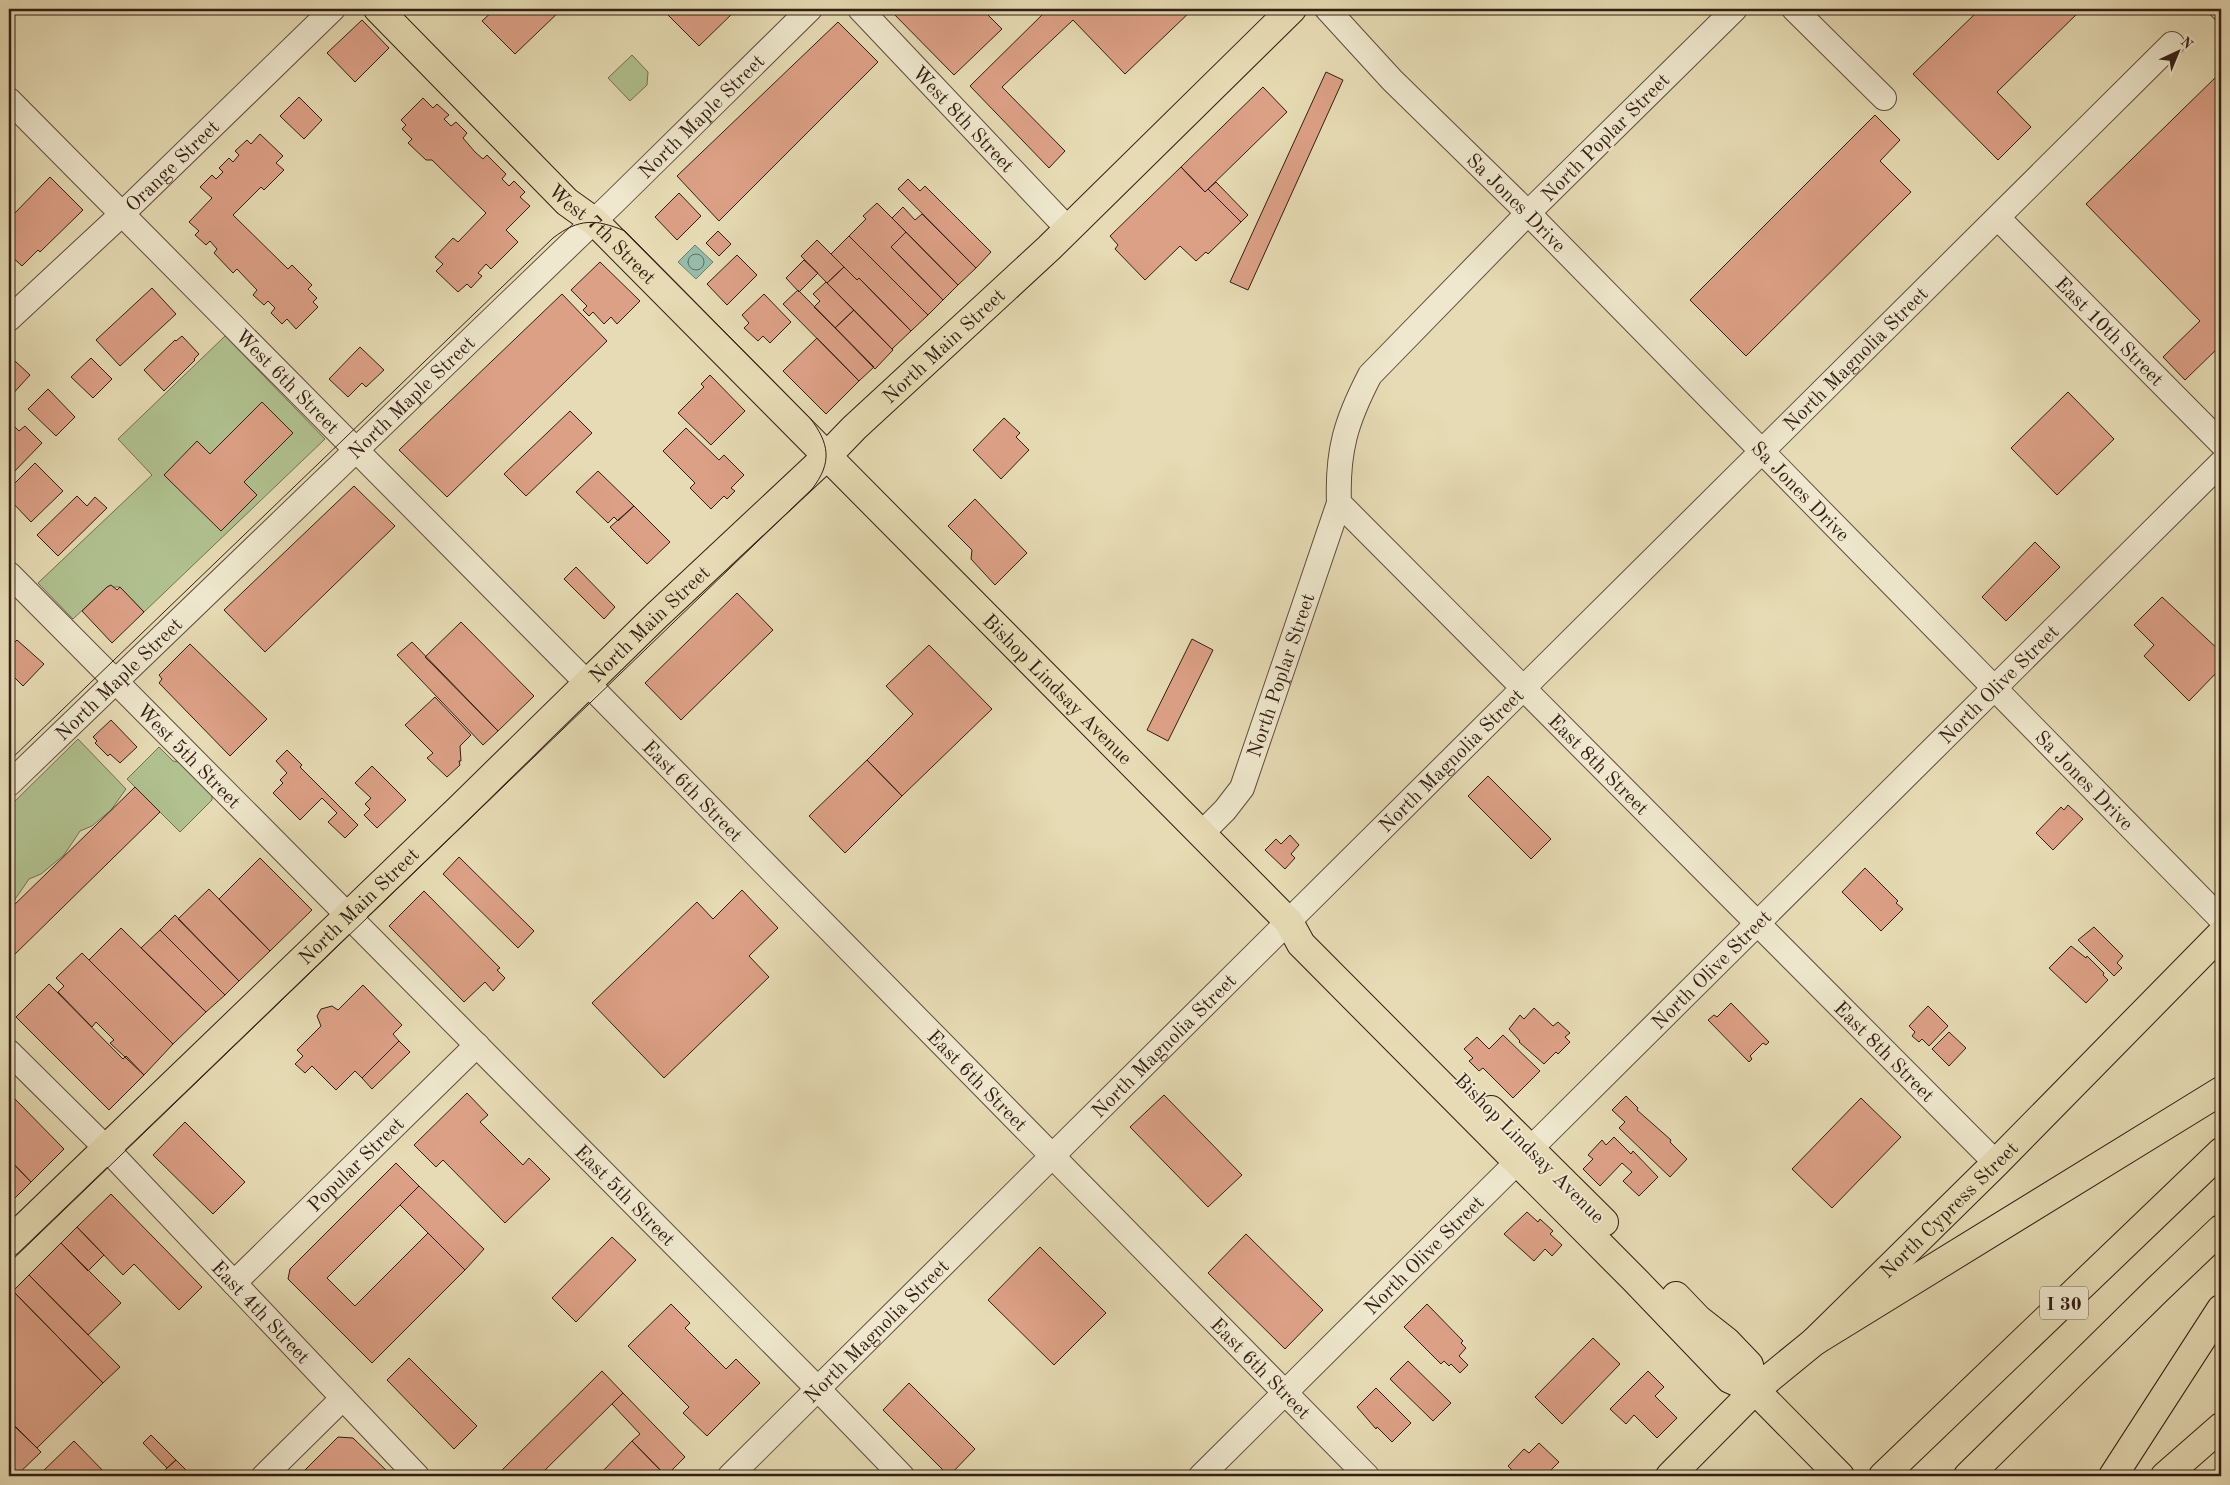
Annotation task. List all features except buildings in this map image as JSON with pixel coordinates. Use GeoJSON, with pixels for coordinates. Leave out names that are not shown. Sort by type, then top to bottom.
{"type":"FeatureCollection","features":[{"type":"Feature","properties":{"kind":"main road","name":"West 7th Street"},"geometry":{"type":"LineString","coordinates":[[378,9],[567,202],[594,221],[827,456]]}},
{"type":"Feature","properties":{"kind":"main road"},"geometry":{"type":"LineString","coordinates":[[399,9],[579,190],[594,221]]}},
{"type":"Feature","properties":{"kind":"main road","name":"North Main Street"},"geometry":{"type":"LineString","coordinates":[[9,1242],[587,683],[827,456],[854,428],[1105,194],[1292,9]]}},
{"type":"Feature","properties":{"kind":"main road","name":"Bishop Lindsay Avenue"},"geometry":{"type":"LineString","coordinates":[[827,456],[1289,922],[1315,932],[1413,1032],[1524,1155],[1698,1319],[1726,1341],[1749,1365],[1755,1390]]}},
{"type":"Feature","properties":{"kind":"main road","name":"North Cypress Street"},"geometry":{"type":"LineString","coordinates":[[1670,1476],[1755,1390],[1815,1341],[1996,1163],[2221,934]]}},
{"type":"Feature","properties":{"kind":"main road"},"geometry":{"type":"LineString","coordinates":[[1815,1341],[2221,1091]]}},
{"type":"Feature","properties":{"kind":"main road","name":"I 30"},"geometry":{"type":"LineString","coordinates":[[1883,1476],[2221,1152]]}},
{"type":"Feature","properties":{"kind":"main road","name":"I 30"},"geometry":{"type":"LineString","coordinates":[[1968,1476],[2221,1229]]}},
{"type":"Feature","properties":{"kind":"main road"},"geometry":{"type":"LineString","coordinates":[[2113,1476],[2221,1309]]}},
{"type":"Feature","properties":{"kind":"main road"},"geometry":{"type":"LineString","coordinates":[[1755,1390],[1840,1476]]}},
{"type":"Feature","properties":{"kind":"main road"},"geometry":{"type":"LineString","coordinates":[[2166,1476],[2221,1426]]}},
{"type":"Feature","properties":{"kind":"street","name":"Orange Street"},"geometry":{"type":"LineString","coordinates":[[9,319],[122,214],[333,9]]}},
{"type":"Feature","properties":{"kind":"street","name":"North Maple Street"},"geometry":{"type":"LineString","coordinates":[[9,784],[594,221],[810,9]]}},
{"type":"Feature","properties":{"kind":"street","name":"West 8th Street"},"geometry":{"type":"LineString","coordinates":[[860,9],[1068,229]]}},
{"type":"Feature","properties":{"kind":"street","name":"Sa Jones Drive"},"geometry":{"type":"LineString","coordinates":[[1327,9],[1378,66],[1528,213],[2221,919]]}},
{"type":"Feature","properties":{"kind":"street","name":"North Poplar Street"},"geometry":{"type":"LineString","coordinates":[[1201,834],[1225,810],[1242,788],[1339,503],[1338,475],[1341,447],[1357,400],[1370,376],[1528,213],[1736,9]]}},
{"type":"Feature","properties":{"kind":"street"},"geometry":{"type":"LineString","coordinates":[[1794,9],[1884,98]]}},
{"type":"Feature","properties":{"kind":"street","name":"North Magnolia Street"},"geometry":{"type":"LineString","coordinates":[[730,1476],[2172,44]]}},
{"type":"Feature","properties":{"kind":"street","name":"West 6th Street"},"geometry":{"type":"LineString","coordinates":[[9,100],[587,683]]}},
{"type":"Feature","properties":{"kind":"street","name":"East 10th Street"},"geometry":{"type":"LineString","coordinates":[[1998,218],[2221,443]]}},
{"type":"Feature","properties":{"kind":"street","name":"North Olive Street"},"geometry":{"type":"LineString","coordinates":[[1201,1476],[2221,463]]}},
{"type":"Feature","properties":{"kind":"street","name":"East 8th Street"},"geometry":{"type":"LineString","coordinates":[[1339,503],[1525,687],[1996,1163]]}},
{"type":"Feature","properties":{"kind":"street","name":"West 5th Street"},"geometry":{"type":"LineString","coordinates":[[9,574],[348,916]]}},
{"type":"Feature","properties":{"kind":"street","name":"East 6th Street"},"geometry":{"type":"LineString","coordinates":[[587,683],[1367,1476]]}},
{"type":"Feature","properties":{"kind":"street","name":"East 5th Street"},"geometry":{"type":"LineString","coordinates":[[348,916],[902,1476]]}},
{"type":"Feature","properties":{"kind":"street","name":"Popular Street"},"geometry":{"type":"LineString","coordinates":[[234,1283],[476,1045]]}},
{"type":"Feature","properties":{"kind":"street","name":"East 4th Street"},"geometry":{"type":"LineString","coordinates":[[9,1052],[106,1148],[417,1476]]}},
{"type":"Feature","properties":{"kind":"street"},"geometry":{"type":"LineString","coordinates":[[264,1476],[343,1398]]}},
{"type":"Feature","properties":{"kind":"shaded area"},"geometry":{"type":"Polygon","coordinates":[[[632,55],[648,72],[647,85],[630,101],[608,78],[632,55]]]}},
{"type":"Feature","properties":{"kind":"shaded area"},"geometry":{"type":"Polygon","coordinates":[[[225,336],[325,439],[144,612],[120,587],[107,587],[73,619],[38,583],[152,475],[118,439],[225,336]]]}},
{"type":"Feature","properties":{"kind":"shaded area"},"geometry":{"type":"Polygon","coordinates":[[[78,739],[126,789],[111,810],[92,826],[80,831],[64,855],[41,874],[29,879],[9,908],[9,807],[78,739]]]}},
{"type":"Feature","properties":{"kind":"shaded area"},"geometry":{"type":"Polygon","coordinates":[[[159,747],[173,761],[185,763],[212,793],[212,800],[180,832],[127,779],[159,747]]]}},
{"type":"Feature","properties":{"kind":"water"},"geometry":{"type":"Polygon","coordinates":[[[695,245],[713,262],[696,279],[678,262],[695,245]]]}},
{"type":"Feature","properties":{"kind":"tram line"},"geometry":{"type":"LineString","coordinates":[[9,761],[553,238],[571,227],[588,222],[605,224],[625,231],[810,418],[825,444],[826,461],[819,479],[812,489],[9,1263]]}},
{"type":"Feature","properties":{"kind":"railway"},"geometry":{"type":"LineString","coordinates":[[2208,9],[2221,22]]}}]}
